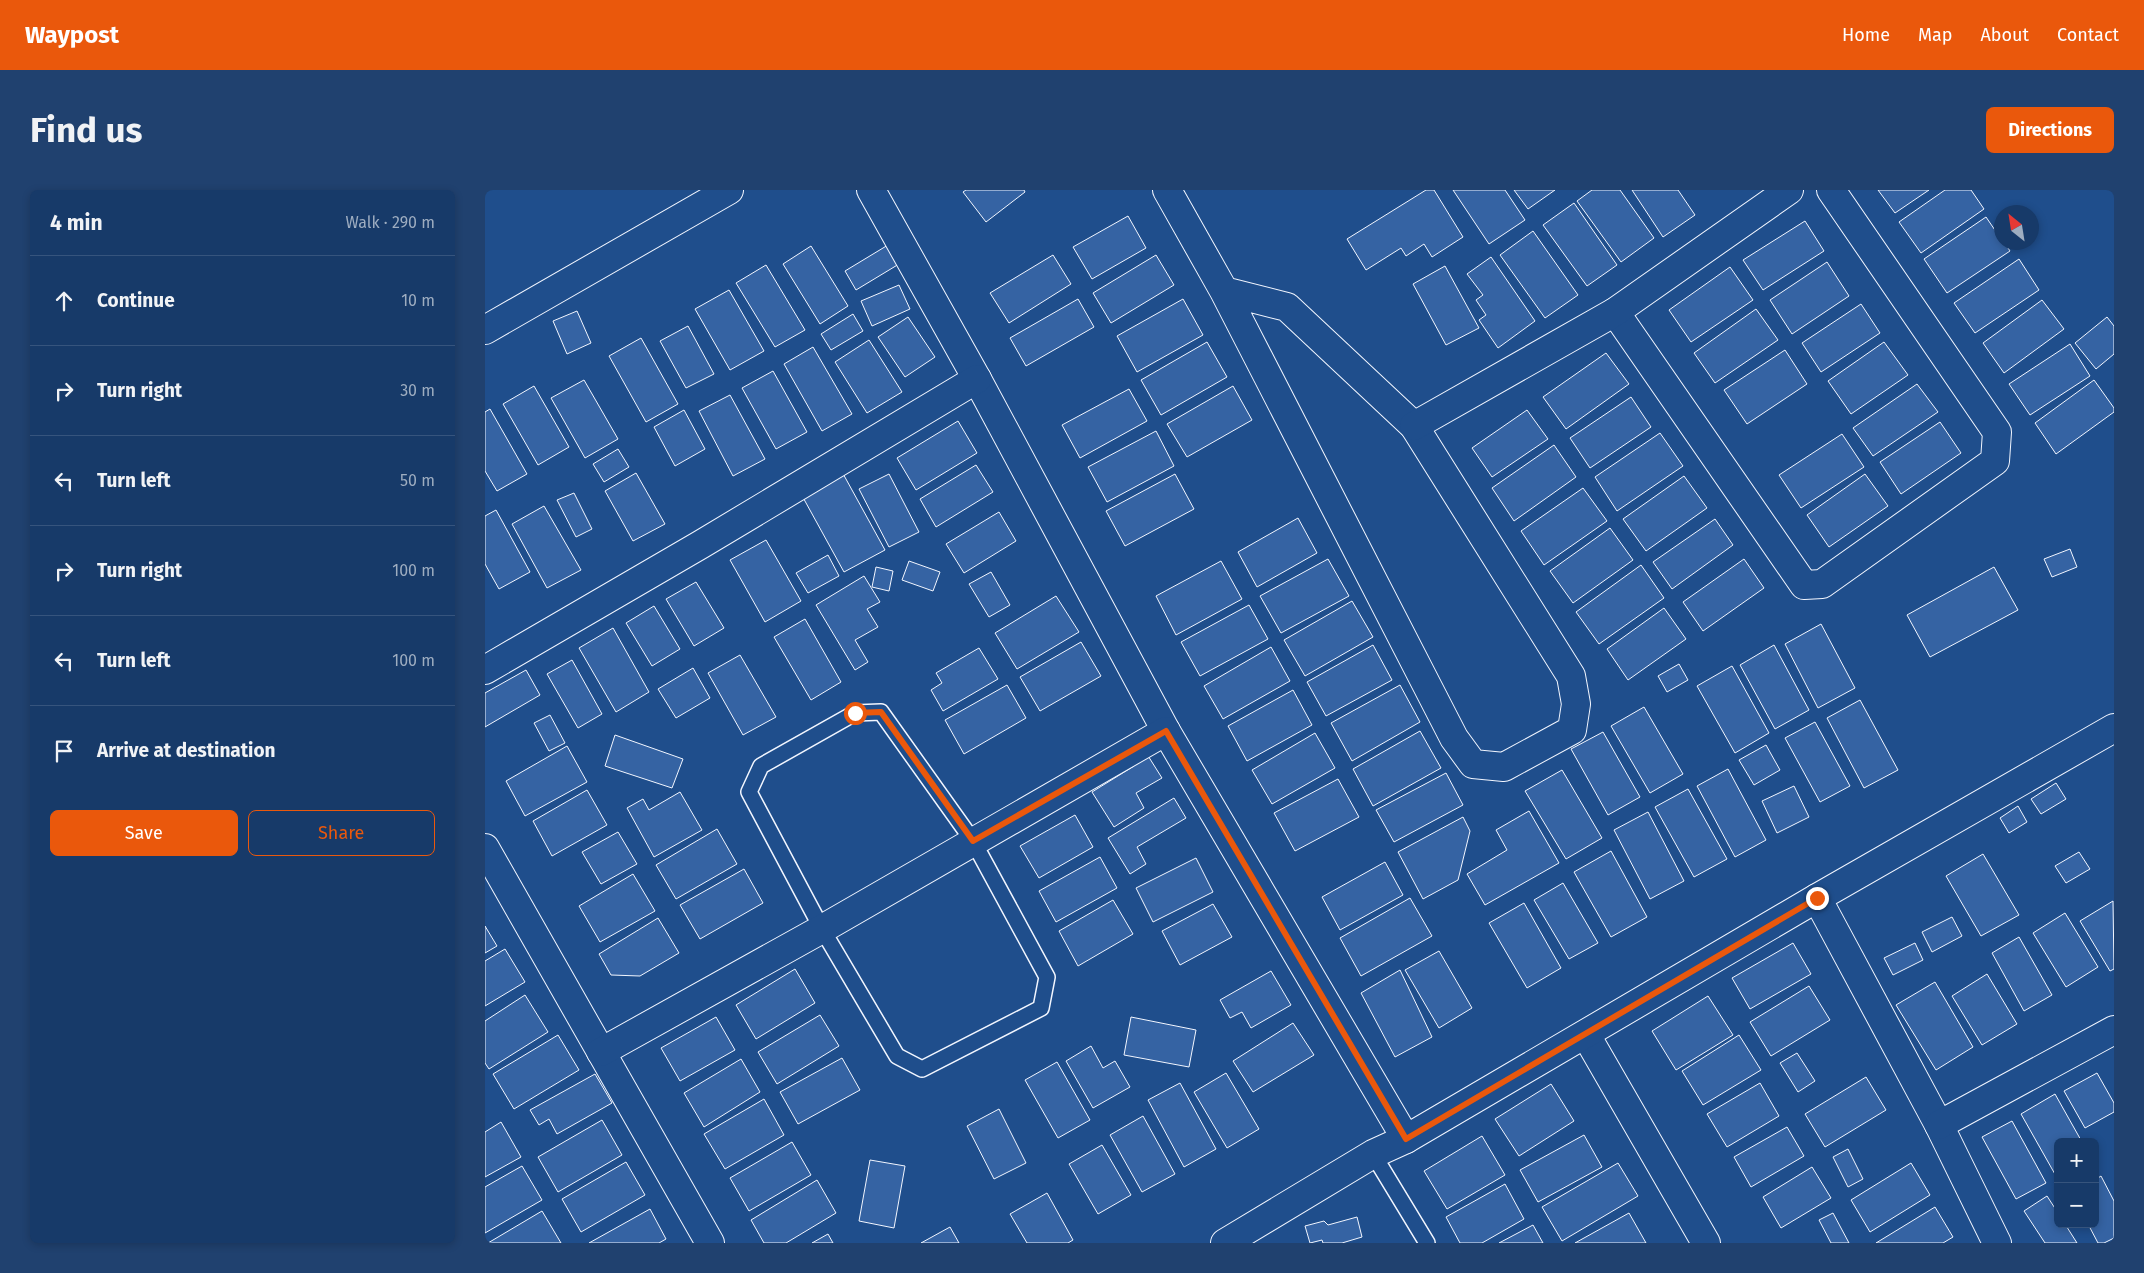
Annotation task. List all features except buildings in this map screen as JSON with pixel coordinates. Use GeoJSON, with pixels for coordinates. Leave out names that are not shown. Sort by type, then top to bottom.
{"type":"FeatureCollection","features":[{"type":"Feature","properties":{"kind":"street"},"geometry":{"type":"LineString","coordinates":[[485,330],[729,190]]}},
{"type":"Feature","properties":{"kind":"street"},"geometry":{"type":"LineString","coordinates":[[871,190],[977,380],[1166,731],[1406,1139]]}},
{"type":"Feature","properties":{"kind":"street"},"geometry":{"type":"LineString","coordinates":[[1167,190],[1224,291],[1454,738],[1473,764],[1504,766],[1572,730],[1576,704],[1571,676],[1414,426],[1287,307],[1224,291]]}},
{"type":"Feature","properties":{"kind":"street"},"geometry":{"type":"LineString","coordinates":[[1414,426],[1615,312],[1789,190]]}},
{"type":"Feature","properties":{"kind":"street"},"geometry":{"type":"LineString","coordinates":[[1615,312],[1804,584],[1822,584],[1995,461],[1997,432],[1831,190]]}},
{"type":"Feature","properties":{"kind":"street"},"geometry":{"type":"LineString","coordinates":[[485,670],[977,380]]}},
{"type":"Feature","properties":{"kind":"street"},"geometry":{"type":"LineString","coordinates":[[1225,1243],[1373,1154],[1406,1139],[1817,898],[2114,728]]}},
{"type":"Feature","properties":{"kind":"street"},"geometry":{"type":"LineString","coordinates":[[601,1052],[822,929],[1166,731]]}},
{"type":"Feature","properties":{"kind":"street"},"geometry":{"type":"LineString","coordinates":[[485,848],[710,1243]]}},
{"type":"Feature","properties":{"kind":"street"},"geometry":{"type":"LineString","coordinates":[[1817,898],[1939,1125],[1997,1243]]}},
{"type":"Feature","properties":{"kind":"street"},"geometry":{"type":"LineString","coordinates":[[1939,1125],[2114,1030]]}},
{"type":"Feature","properties":{"kind":"street"},"geometry":{"type":"LineString","coordinates":[[1586,1035],[1706,1243]]}},
{"type":"Feature","properties":{"kind":"lane"},"geometry":{"type":"LineString","coordinates":[[881,712],[973,841],[1047,977],[1041,1008],[922,1069],[897,1056],[822,929],[749,792],[761,766],[855,713],[881,712]]}},
{"type":"Feature","properties":{"kind":"lane"},"geometry":{"type":"LineString","coordinates":[[1373,1154],[1427,1243]]}},
{"type":"Feature","properties":{"kind":"route"},"geometry":{"type":"LineString","coordinates":[[855,713],[881,712],[973,841],[1166,731],[1406,1139],[1817,898]]}}]}
